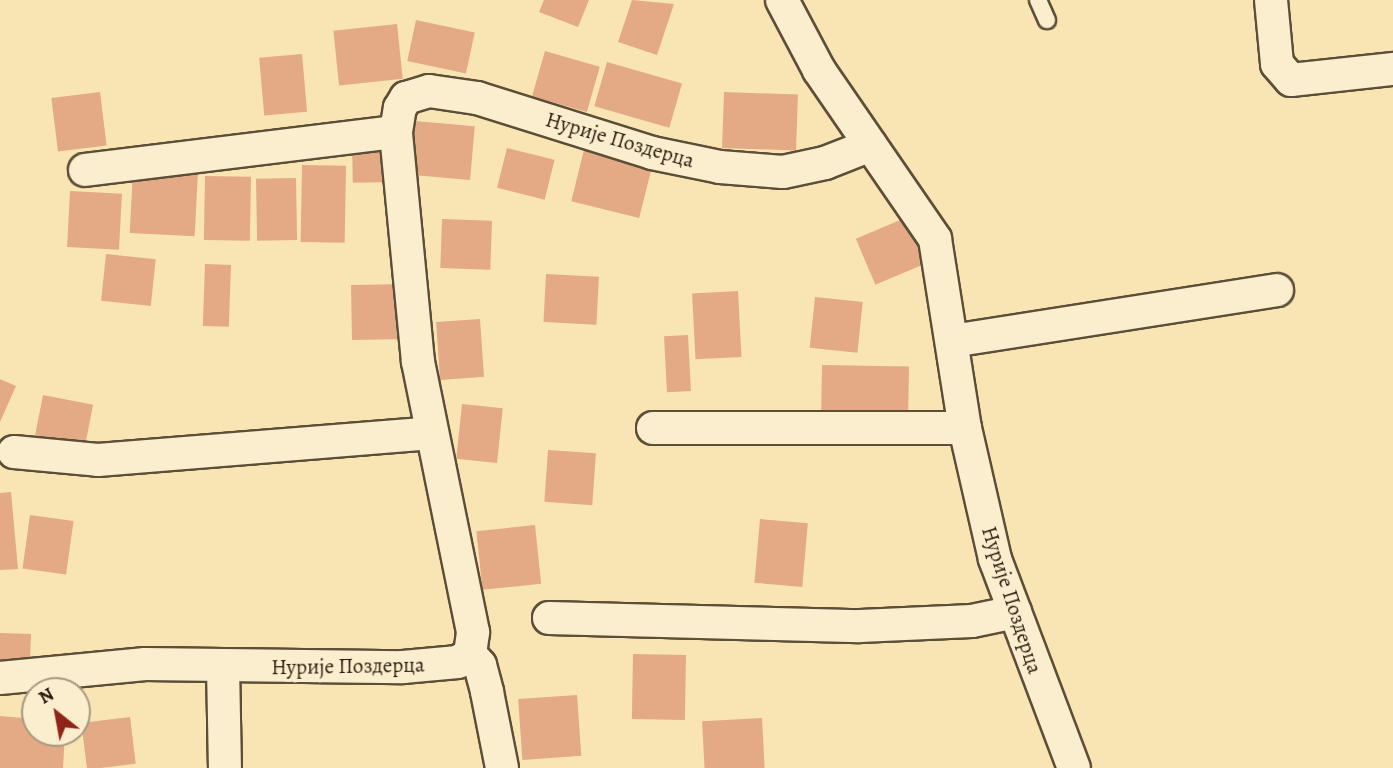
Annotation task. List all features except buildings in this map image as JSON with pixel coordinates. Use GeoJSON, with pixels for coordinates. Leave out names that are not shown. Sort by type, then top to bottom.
{"type":"FeatureCollection","features":[{"type":"Feature","properties":{"kind":"street","name":"Нурије Поздерца"},"geometry":{"type":"LineString","coordinates":[[782,0],[801,41],[936,239],[965,428],[995,559],[1065,766]]}},
{"type":"Feature","properties":{"kind":"street"},"geometry":{"type":"LineString","coordinates":[[1271,0],[1277,64],[1291,79],[1393,69]]}},
{"type":"Feature","properties":{"kind":"street","name":"Нурије Поздерца"},"geometry":{"type":"LineString","coordinates":[[0,678],[145,664],[403,667],[458,662],[470,654],[473,632],[418,362],[396,132],[400,108],[406,98],[429,91],[477,98],[652,153],[720,167],[783,172],[825,163],[871,145]]}},
{"type":"Feature","properties":{"kind":"street"},"geometry":{"type":"LineString","coordinates":[[85,170],[396,132]]}},
{"type":"Feature","properties":{"kind":"street"},"geometry":{"type":"LineString","coordinates":[[952,341],[1277,290]]}},
{"type":"Feature","properties":{"kind":"street"},"geometry":{"type":"LineString","coordinates":[[653,428],[965,428]]}},
{"type":"Feature","properties":{"kind":"street"},"geometry":{"type":"LineString","coordinates":[[14,452],[98,460],[432,433]]}},
{"type":"Feature","properties":{"kind":"street"},"geometry":{"type":"LineString","coordinates":[[549,618],[900,625],[972,621],[1015,612]]}},
{"type":"Feature","properties":{"kind":"street","name":"Нурије Поздерца"},"geometry":{"type":"LineString","coordinates":[[470,654],[480,665],[502,768]]}},
{"type":"Feature","properties":{"kind":"street"},"geometry":{"type":"LineString","coordinates":[[223,666],[225,768]]}},
{"type":"Feature","properties":{"kind":"lane"},"geometry":{"type":"LineString","coordinates":[[1038,0],[1047,20]]}}]}
